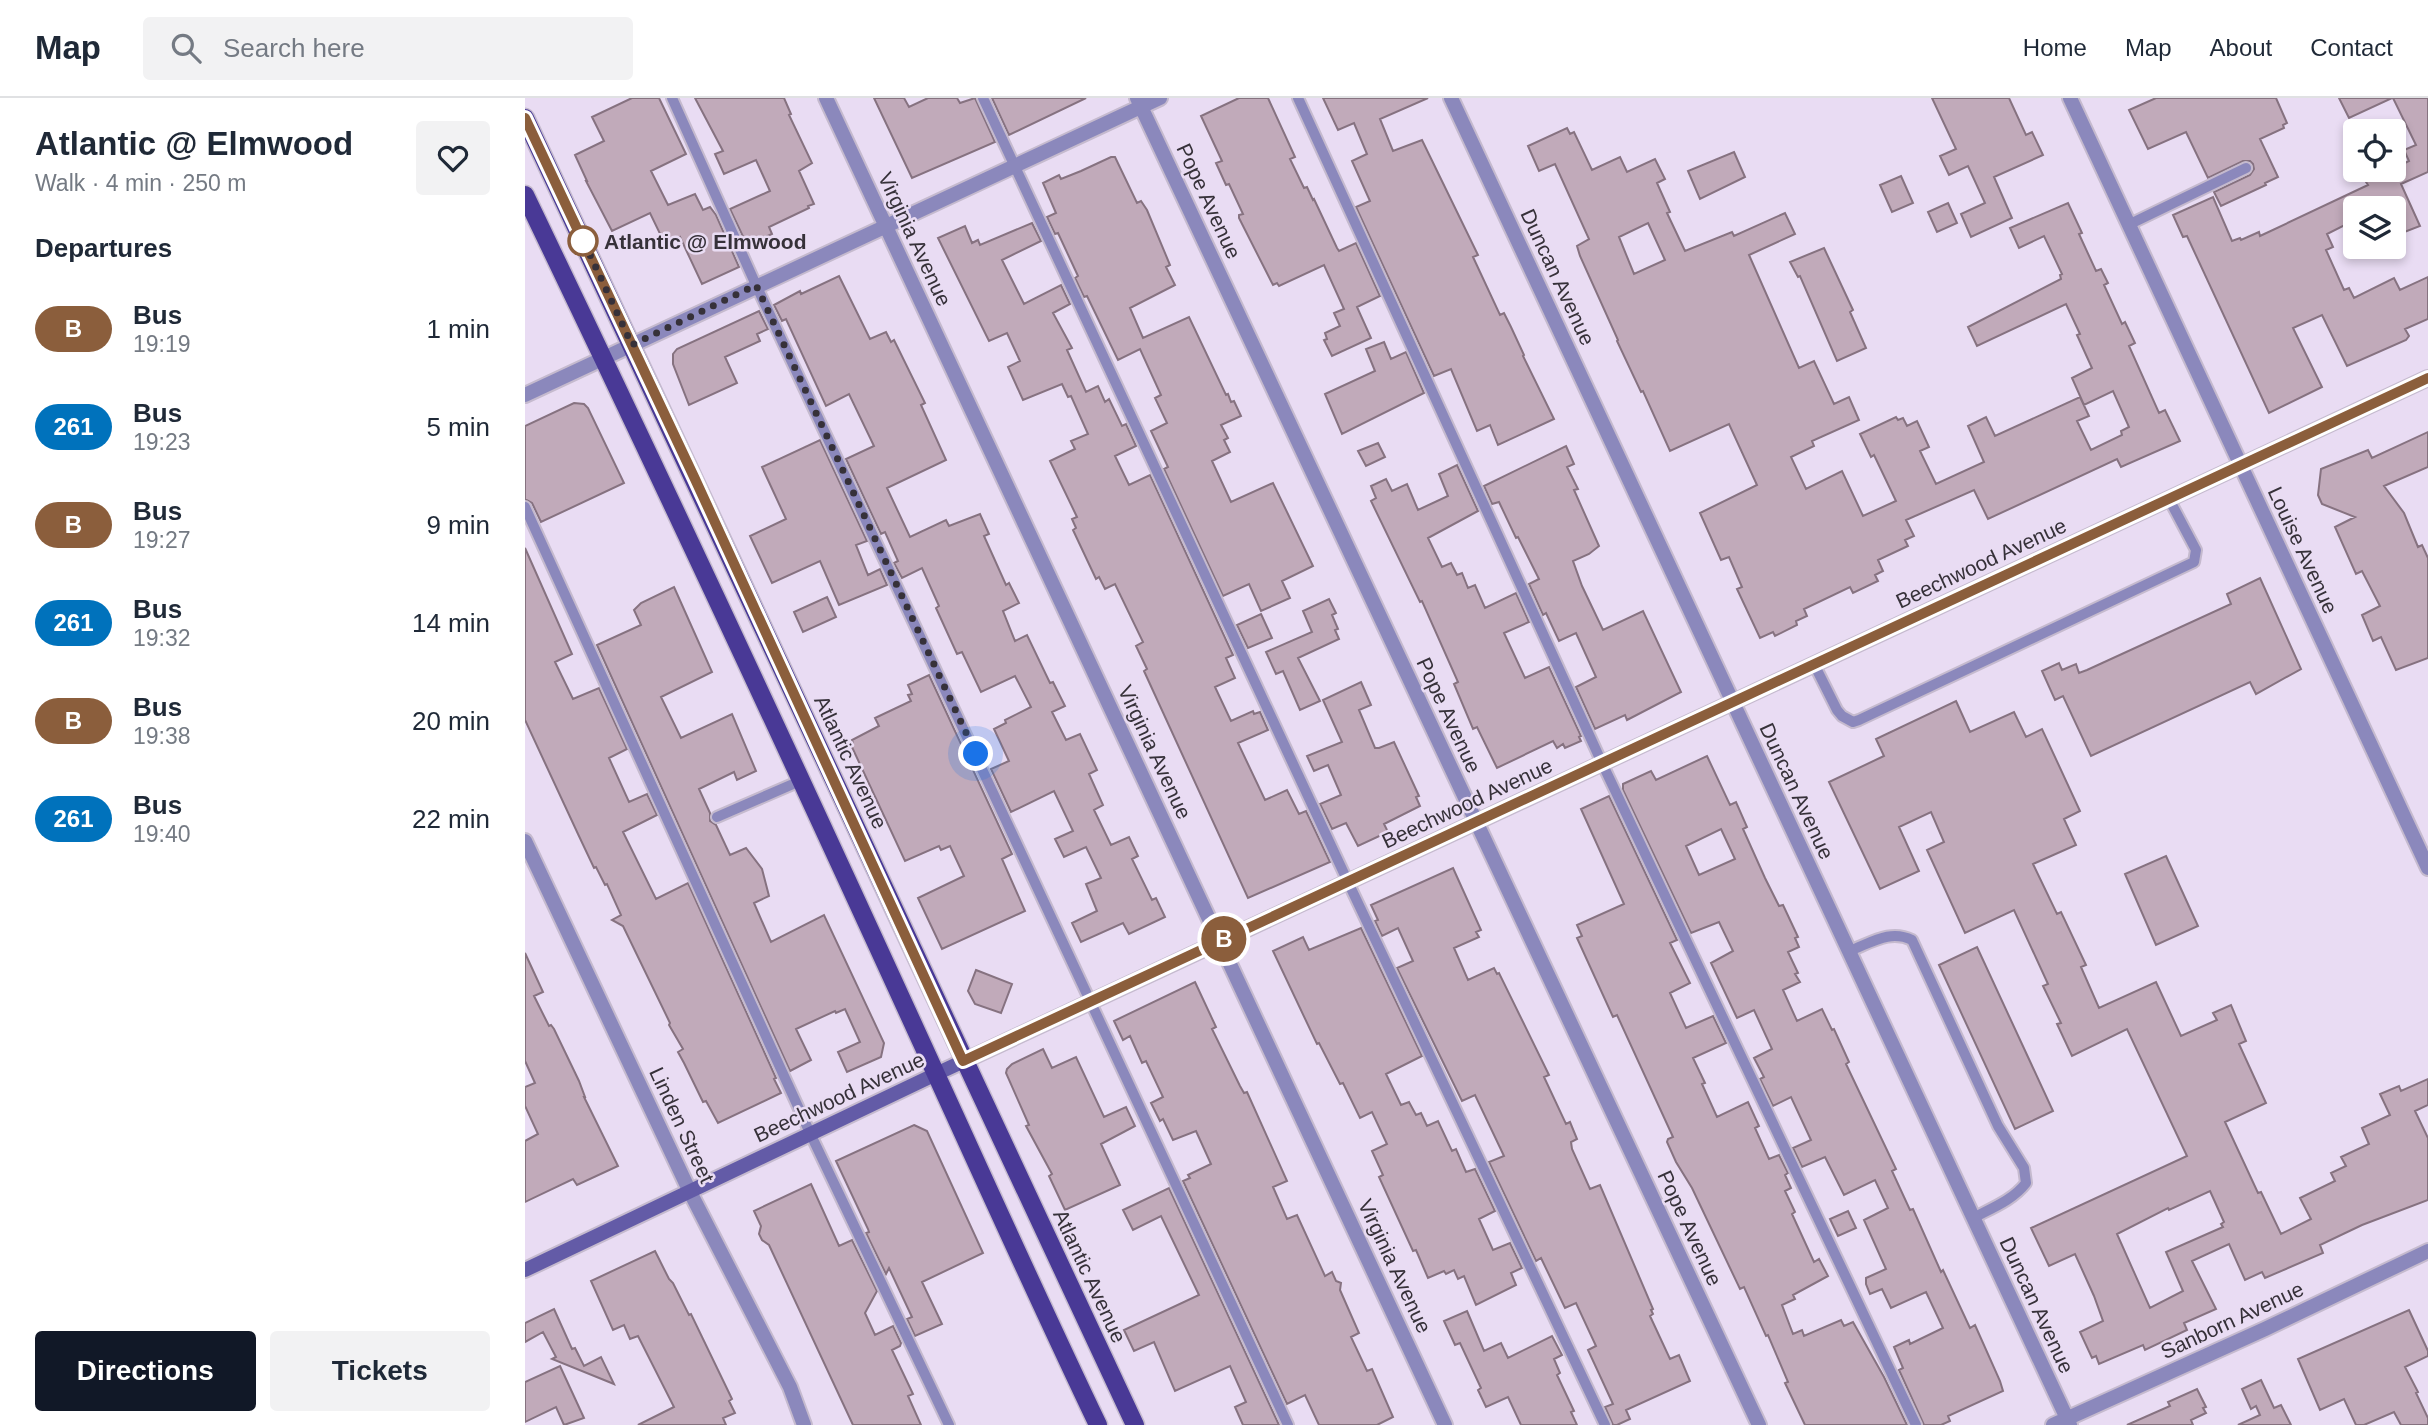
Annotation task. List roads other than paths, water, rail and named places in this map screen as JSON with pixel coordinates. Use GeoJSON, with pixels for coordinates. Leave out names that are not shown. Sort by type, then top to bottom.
{"type":"FeatureCollection","features":[{"type":"Feature","properties":{"kind":"main road","name":"Atlantic Avenue"},"geometry":{"type":"LineString","coordinates":[[525,118],[1135,1425]]}},
{"type":"Feature","properties":{"kind":"main road"},"geometry":{"type":"LineString","coordinates":[[525,195],[604,358],[1098,1425]]}},
{"type":"Feature","properties":{"kind":"street","name":"Virginia Avenue"},"geometry":{"type":"LineString","coordinates":[[826,98],[1445,1425]]}},
{"type":"Feature","properties":{"kind":"street"},"geometry":{"type":"LineString","coordinates":[[525,395],[1015,166],[1139,102],[1160,98]]}},
{"type":"Feature","properties":{"kind":"street","name":"Duncan Avenue"},"geometry":{"type":"LineString","coordinates":[[1451,98],[1973,1218],[2063,1423]]}},
{"type":"Feature","properties":{"kind":"street","name":"Louise Avenue"},"geometry":{"type":"LineString","coordinates":[[2070,98],[2428,868]]}},
{"type":"Feature","properties":{"kind":"street","name":"Pope Avenue"},"geometry":{"type":"LineString","coordinates":[[1139,102],[1759,1425]]}},
{"type":"Feature","properties":{"kind":"street","name":"Beechwood Avenue"},"geometry":{"type":"LineString","coordinates":[[525,1270],[1091,1001],[2428,378]]}},
{"type":"Feature","properties":{"kind":"street","name":"Linden Street"},"geometry":{"type":"LineString","coordinates":[[525,841],[690,1192],[790,1387],[804,1425]]}},
{"type":"Feature","properties":{"kind":"street","name":"Sanborn Avenue"},"geometry":{"type":"LineString","coordinates":[[2063,1423],[2428,1251]]}},
{"type":"Feature","properties":{"kind":"lane"},"geometry":{"type":"LineString","coordinates":[[672,98],[756,285],[1288,1425]]}},
{"type":"Feature","properties":{"kind":"lane"},"geometry":{"type":"LineString","coordinates":[[983,98],[1348,882],[1605,1425]]}},
{"type":"Feature","properties":{"kind":"lane"},"geometry":{"type":"LineString","coordinates":[[1298,98],[1602,763],[1916,1425]]}},
{"type":"Feature","properties":{"kind":"lane"},"geometry":{"type":"LineString","coordinates":[[2129,225],[2246,168]]}},
{"type":"Feature","properties":{"kind":"lane"},"geometry":{"type":"LineString","coordinates":[[1814,664],[1842,716],[1853,722],[1884,708],[2194,562],[2196,550],[2169,499]]}},
{"type":"Feature","properties":{"kind":"lane"},"geometry":{"type":"LineString","coordinates":[[525,507],[810,1133],[949,1425]]}},
{"type":"Feature","properties":{"kind":"lane"},"geometry":{"type":"LineString","coordinates":[[717,817],[800,781]]}},
{"type":"Feature","properties":{"kind":"lane"},"geometry":{"type":"LineString","coordinates":[[1849,951],[1893,934],[1912,940],[1998,1126],[2024,1168],[2026,1183],[2019,1191],[1973,1218]]}},
{"type":"Feature","properties":{"kind":"place","name":"Atlantic @ Elmwood"},"geometry":{"type":"Point","coordinates":[583,241]}}]}
